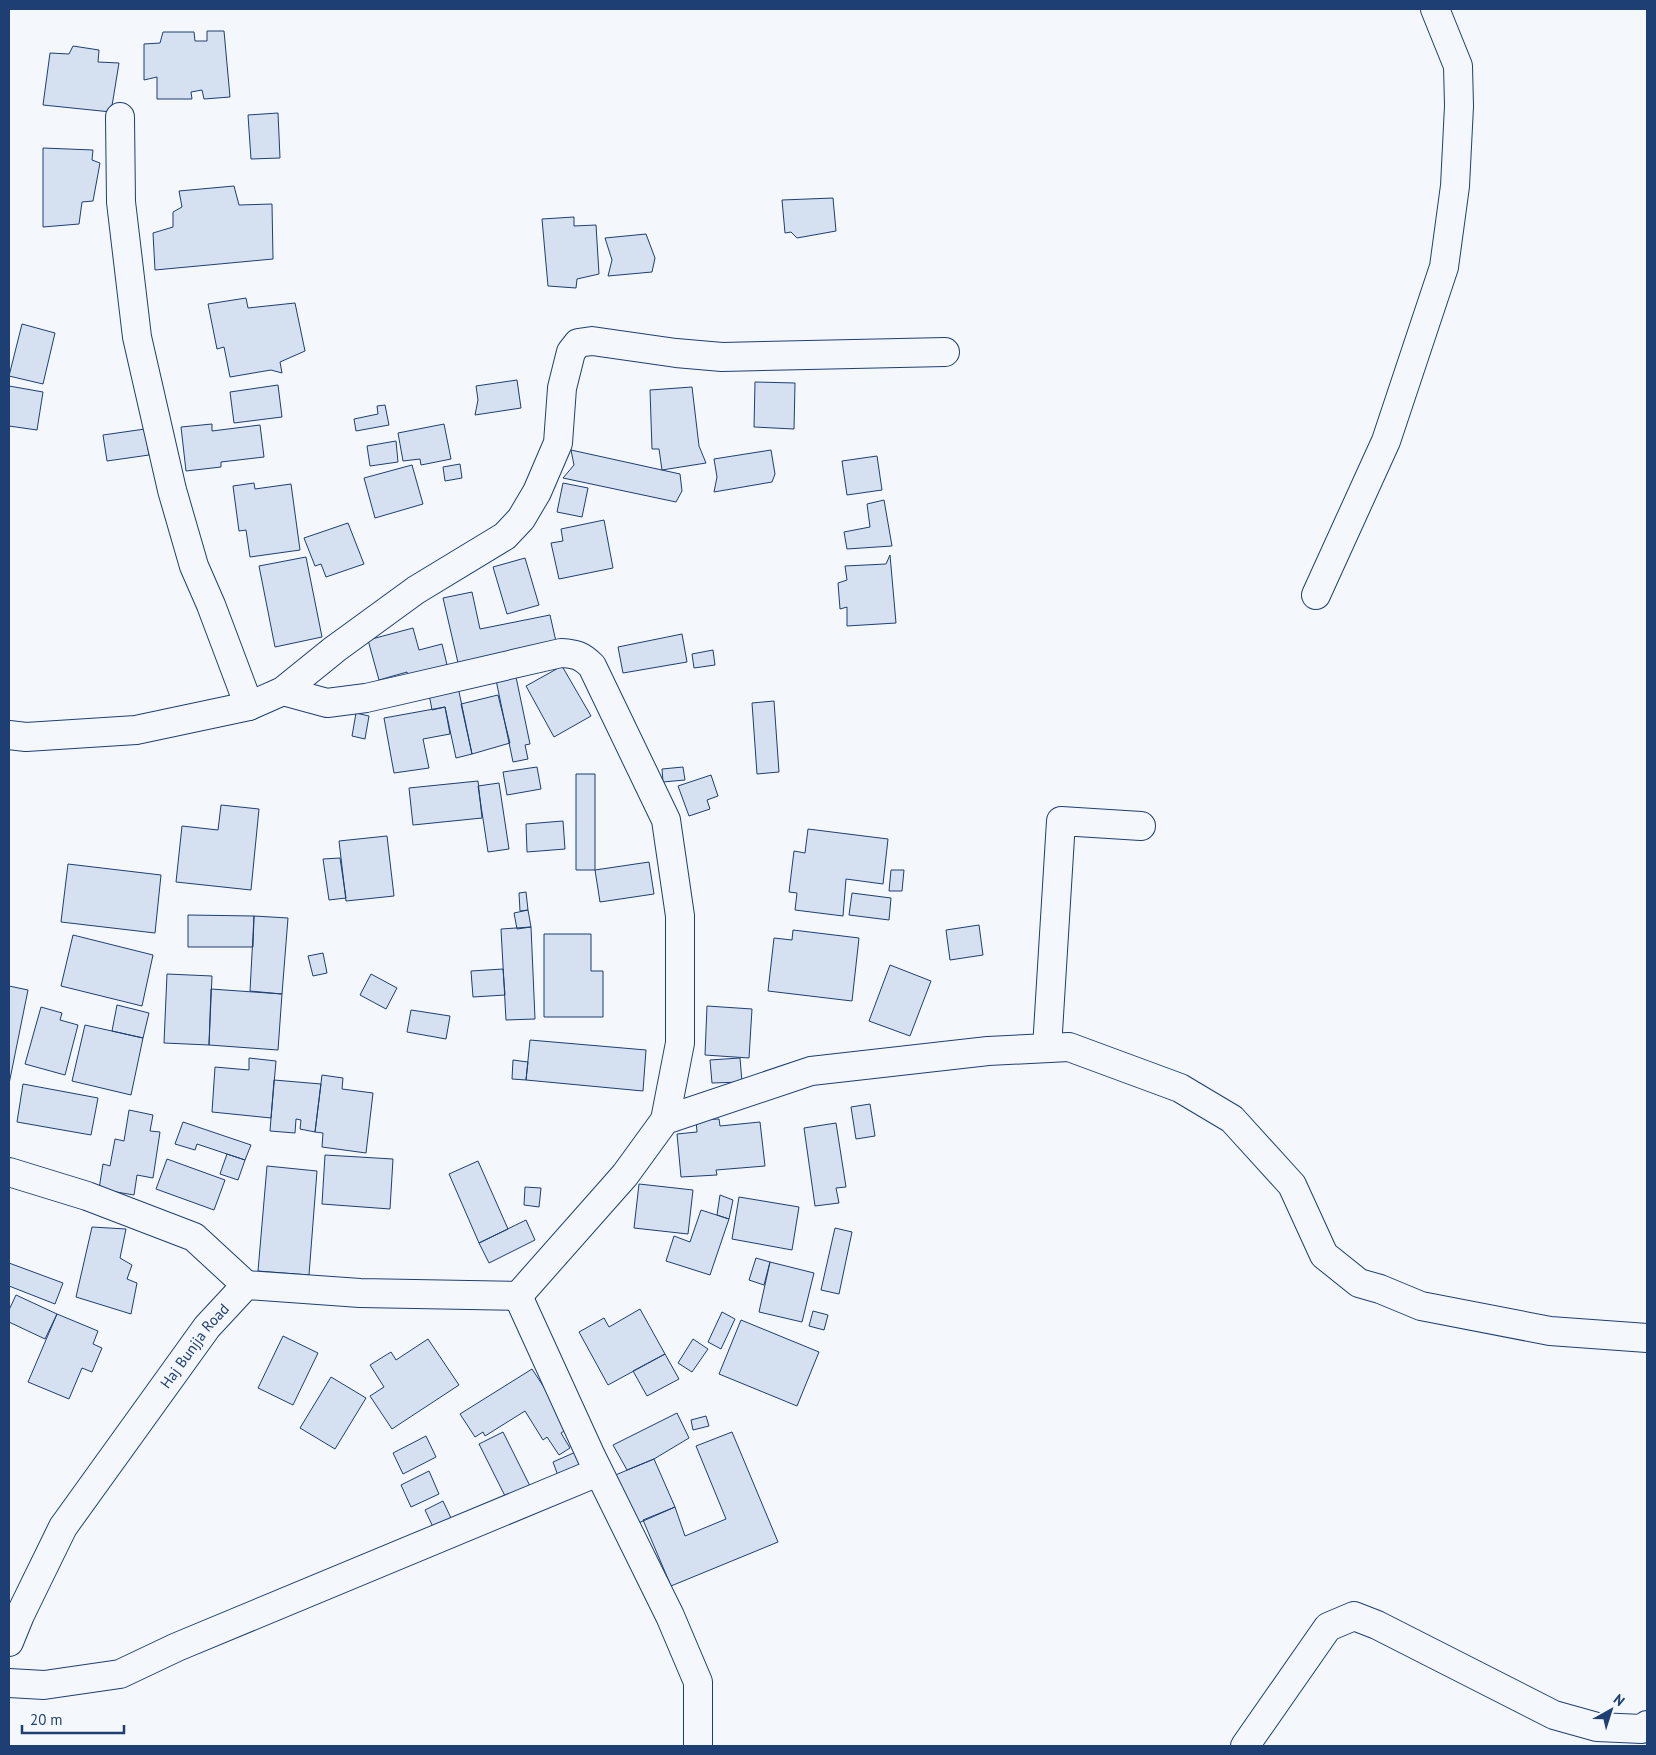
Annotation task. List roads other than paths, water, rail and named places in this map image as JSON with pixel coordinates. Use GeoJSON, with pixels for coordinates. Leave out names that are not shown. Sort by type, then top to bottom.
{"type":"FeatureCollection","features":[{"type":"Feature","properties":{"kind":"street"},"geometry":{"type":"LineString","coordinates":[[1316,595],[1386,441],[1444,267],[1455,186],[1459,106],[1458,66],[1436,9]]}},
{"type":"Feature","properties":{"kind":"street"},"geometry":{"type":"LineString","coordinates":[[120,117],[121,202],[137,337],[172,490],[194,566],[212,605],[249,706]]}},
{"type":"Feature","properties":{"kind":"street"},"geometry":{"type":"LineString","coordinates":[[9,735],[26,736],[136,730],[249,706],[283,691],[334,649],[416,590],[505,536],[522,519],[538,492],[558,443],[562,388],[570,352],[578,343],[592,341],[635,348],[722,357],[945,352]]}},
{"type":"Feature","properties":{"kind":"street"},"geometry":{"type":"LineString","coordinates":[[9,1172],[87,1196],[194,1237],[246,1285],[360,1293],[518,1296],[625,1175],[665,1120],[680,1043],[680,916],[666,820],[592,666],[584,657],[561,653],[366,698],[327,703],[283,691]]}},
{"type":"Feature","properties":{"kind":"street"},"geometry":{"type":"LineString","coordinates":[[1047,1048],[1061,821],[1141,826]]}},
{"type":"Feature","properties":{"kind":"street"},"geometry":{"type":"LineString","coordinates":[[665,1120],[810,1071],[988,1051],[1069,1047],[1180,1088],[1232,1119],[1292,1185],[1324,1255],[1359,1283],[1380,1289],[1421,1306],[1550,1331],[1647,1338]]}},
{"type":"Feature","properties":{"kind":"street","name":"Haj Bunjja Road"},"geometry":{"type":"LineString","coordinates":[[9,1642],[20,1615],[63,1527],[206,1326],[246,1285]]}},
{"type":"Feature","properties":{"kind":"street"},"geometry":{"type":"LineString","coordinates":[[518,1296],[598,1472],[670,1616],[698,1682],[698,1746]]}},
{"type":"Feature","properties":{"kind":"street"},"geometry":{"type":"LineString","coordinates":[[9,1683],[44,1686],[120,1674],[186,1644],[598,1472]]}},
{"type":"Feature","properties":{"kind":"street"},"geometry":{"type":"LineString","coordinates":[[1245,1746],[1328,1627],[1354,1616],[1377,1624],[1554,1716],[1597,1727],[1640,1733]]}}]}
